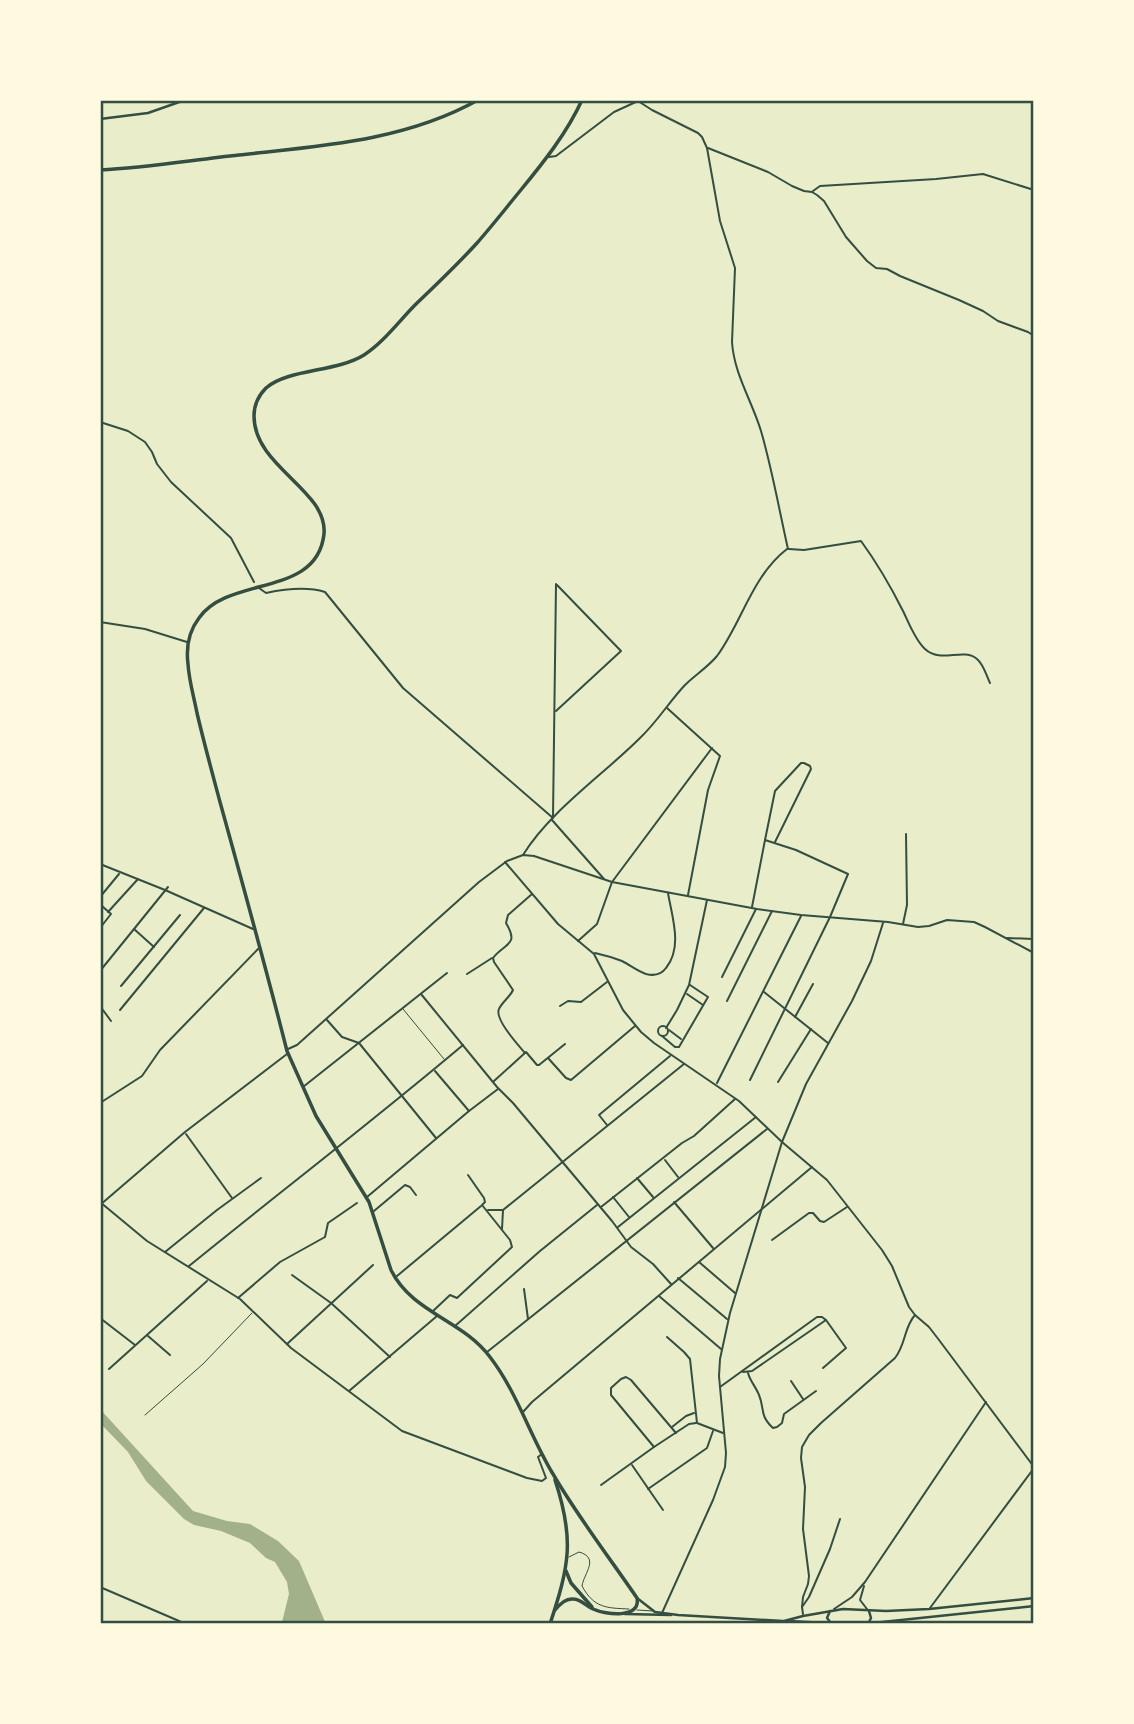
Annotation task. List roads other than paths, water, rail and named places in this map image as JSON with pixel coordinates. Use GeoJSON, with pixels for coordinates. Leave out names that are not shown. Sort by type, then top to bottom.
{"type":"FeatureCollection","features":[{"type":"Feature","properties":{"kind":"main road"},"geometry":{"type":"LineString","coordinates":[[100,119],[149,113],[185,100]]}},
{"type":"Feature","properties":{"kind":"main road"},"geometry":{"type":"LineString","coordinates":[[100,170],[157,166],[364,140],[431,121],[478,100]]}},
{"type":"Feature","properties":{"kind":"main road"},"geometry":{"type":"LineString","coordinates":[[582,100],[548,156],[482,237],[379,344],[357,359],[284,378],[270,385],[261,394],[257,400],[254,421],[258,434],[275,462],[316,505],[324,529],[319,552],[310,564],[292,576],[225,597],[212,604],[198,619],[188,642],[188,669],[287,1051],[316,1116],[366,1197],[395,1277],[409,1294],[437,1316],[474,1339],[486,1352],[500,1372],[553,1474],[638,1598],[648,1607],[655,1612],[678,1615],[845,1624]]}},
{"type":"Feature","properties":{"kind":"main road"},"geometry":{"type":"LineString","coordinates":[[550,1624],[568,1558],[563,1504],[553,1474]]}},
{"type":"Feature","properties":{"kind":"main road"},"geometry":{"type":"LineString","coordinates":[[563,1504],[571,1502]]}},
{"type":"Feature","properties":{"kind":"main road"},"geometry":{"type":"LineString","coordinates":[[566,1569],[571,1583],[597,1610]]}},
{"type":"Feature","properties":{"kind":"main road"},"geometry":{"type":"LineString","coordinates":[[621,1614],[634,1610],[638,1606],[638,1598]]}},
{"type":"Feature","properties":{"kind":"main road"},"geometry":{"type":"LineString","coordinates":[[784,1621],[850,1609],[929,1609],[1034,1598]]}},
{"type":"Feature","properties":{"kind":"main road"},"geometry":{"type":"LineString","coordinates":[[555,1610],[568,1600],[579,1600],[597,1610],[621,1614],[678,1615]]}},
{"type":"Feature","properties":{"kind":"main road"},"geometry":{"type":"LineString","coordinates":[[866,1624],[1034,1606]]}},
{"type":"Feature","properties":{"kind":"main road"},"geometry":{"type":"LineString","coordinates":[[866,1624],[871,1617],[867,1610]]}},
{"type":"Feature","properties":{"kind":"main road"},"geometry":{"type":"LineString","coordinates":[[831,1611],[827,1618],[832,1623]]}},
{"type":"Feature","properties":{"kind":"street"},"geometry":{"type":"LineString","coordinates":[[548,156],[556,156],[614,112],[638,100],[702,137],[707,148],[719,218],[735,267],[733,353],[761,432],[788,549]]}},
{"type":"Feature","properties":{"kind":"street"},"geometry":{"type":"LineString","coordinates":[[707,148],[767,171],[800,189],[812,191],[821,198],[846,237],[871,265],[887,269],[950,296],[1034,336]]}},
{"type":"Feature","properties":{"kind":"street"},"geometry":{"type":"LineString","coordinates":[[812,191],[820,186],[983,174],[1034,190]]}},
{"type":"Feature","properties":{"kind":"street"},"geometry":{"type":"LineString","coordinates":[[100,422],[128,431],[145,442],[157,464],[172,482],[231,538],[254,582]]}},
{"type":"Feature","properties":{"kind":"street"},"geometry":{"type":"LineString","coordinates":[[523,855],[552,819],[641,738],[683,687],[717,656],[767,571],[788,549],[804,550],[861,541],[881,571],[922,646],[937,655],[974,656],[981,663],[990,683]]}},
{"type":"Feature","properties":{"kind":"street"},"geometry":{"type":"LineString","coordinates":[[552,819],[556,584],[621,651],[555,712]]}},
{"type":"Feature","properties":{"kind":"street"},"geometry":{"type":"LineString","coordinates":[[259,587],[267,593],[285,588],[325,592],[403,688],[552,819],[604,880]]}},
{"type":"Feature","properties":{"kind":"street"},"geometry":{"type":"LineString","coordinates":[[100,622],[145,629],[188,642]]}},
{"type":"Feature","properties":{"kind":"street"},"geometry":{"type":"LineString","coordinates":[[666,707],[720,756],[708,790],[688,896]]}},
{"type":"Feature","properties":{"kind":"street"},"geometry":{"type":"LineString","coordinates":[[578,941],[597,925],[612,882],[712,748]]}},
{"type":"Feature","properties":{"kind":"street"},"geometry":{"type":"LineString","coordinates":[[751,908],[775,791],[801,763],[805,763],[811,766],[811,769],[774,843]]}},
{"type":"Feature","properties":{"kind":"street"},"geometry":{"type":"LineString","coordinates":[[903,925],[907,905],[905,834]]}},
{"type":"Feature","properties":{"kind":"street"},"geometry":{"type":"LineString","coordinates":[[750,1080],[831,917],[848,874],[796,850],[765,840]]}},
{"type":"Feature","properties":{"kind":"street"},"geometry":{"type":"LineString","coordinates":[[542,1454],[538,1458],[546,1479],[541,1481],[402,1431],[287,1344],[238,1298],[164,1253],[100,1204],[185,1132],[296,1046],[470,890],[505,862],[523,855],[539,857],[612,882],[757,909],[923,927],[947,920],[972,922],[1034,953]]}},
{"type":"Feature","properties":{"kind":"street"},"geometry":{"type":"LineString","coordinates":[[505,862],[558,924],[593,953],[620,961],[647,974],[655,975],[663,971],[672,956],[675,943],[668,892]]}},
{"type":"Feature","properties":{"kind":"street"},"geometry":{"type":"LineString","coordinates":[[100,864],[166,889],[255,930]]}},
{"type":"Feature","properties":{"kind":"street"},"geometry":{"type":"LineString","coordinates":[[100,897],[120,873]]}},
{"type":"Feature","properties":{"kind":"street"},"geometry":{"type":"LineString","coordinates":[[108,912],[138,879]]}},
{"type":"Feature","properties":{"kind":"street"},"geometry":{"type":"LineString","coordinates":[[100,971],[166,889]]}},
{"type":"Feature","properties":{"kind":"street"},"geometry":{"type":"LineString","coordinates":[[467,974],[508,945],[512,931],[506,923],[508,915],[532,894]]}},
{"type":"Feature","properties":{"kind":"street"},"geometry":{"type":"LineString","coordinates":[[662,1037],[667,1035],[667,1029],[689,985],[706,900]]}},
{"type":"Feature","properties":{"kind":"street"},"geometry":{"type":"LineString","coordinates":[[100,928],[111,914],[102,906]]}},
{"type":"Feature","properties":{"kind":"street"},"geometry":{"type":"LineString","coordinates":[[120,1010],[205,907]]}},
{"type":"Feature","properties":{"kind":"street"},"geometry":{"type":"LineString","coordinates":[[722,977],[757,909]]}},
{"type":"Feature","properties":{"kind":"street"},"geometry":{"type":"LineString","coordinates":[[727,1001],[772,911]]}},
{"type":"Feature","properties":{"kind":"street"},"geometry":{"type":"LineString","coordinates":[[121,986],[180,915]]}},
{"type":"Feature","properties":{"kind":"street"},"geometry":{"type":"LineString","coordinates":[[716,1085],[801,915]]}},
{"type":"Feature","properties":{"kind":"street"},"geometry":{"type":"LineString","coordinates":[[662,1613],[717,1490],[726,1461],[719,1365],[728,1320],[782,1142],[806,1084],[871,961],[883,922]]}},
{"type":"Feature","properties":{"kind":"street"},"geometry":{"type":"LineString","coordinates":[[134,929],[153,947]]}},
{"type":"Feature","properties":{"kind":"street"},"geometry":{"type":"LineString","coordinates":[[1006,938],[1034,939]]}},
{"type":"Feature","properties":{"kind":"street"},"geometry":{"type":"LineString","coordinates":[[1026,939],[1026,949]]}},
{"type":"Feature","properties":{"kind":"street"},"geometry":{"type":"LineString","coordinates":[[100,1103],[142,1076],[160,1050],[260,947]]}},
{"type":"Feature","properties":{"kind":"street"},"geometry":{"type":"LineString","coordinates":[[593,953],[618,1003],[635,1026],[652,1042],[736,1098],[827,1181],[882,1250],[892,1266],[909,1307],[934,1333],[1034,1467],[929,1609]]}},
{"type":"Feature","properties":{"kind":"street"},"geometry":{"type":"LineString","coordinates":[[493,958],[513,990],[499,1009],[499,1016],[509,1035],[538,1065],[565,1044]]}},
{"type":"Feature","properties":{"kind":"street"},"geometry":{"type":"LineString","coordinates":[[302,1088],[447,973]]}},
{"type":"Feature","properties":{"kind":"street"},"geometry":{"type":"LineString","coordinates":[[560,1006],[567,1001],[581,1002],[608,982]]}},
{"type":"Feature","properties":{"kind":"street"},"geometry":{"type":"LineString","coordinates":[[795,1017],[813,984]]}},
{"type":"Feature","properties":{"kind":"street"},"geometry":{"type":"LineString","coordinates":[[683,1040],[663,1026],[659,1028],[658,1034],[677,1048],[683,1040],[708,997],[689,985]]}},
{"type":"Feature","properties":{"kind":"street"},"geometry":{"type":"LineString","coordinates":[[764,992],[829,1044]]}},
{"type":"Feature","properties":{"kind":"street"},"geometry":{"type":"LineString","coordinates":[[685,993],[703,1006]]}},
{"type":"Feature","properties":{"kind":"street"},"geometry":{"type":"LineString","coordinates":[[421,994],[617,1227],[625,1240],[671,1284]]}},
{"type":"Feature","properties":{"kind":"street"},"geometry":{"type":"LineString","coordinates":[[100,1006],[111,1021]]}},
{"type":"Feature","properties":{"kind":"street"},"geometry":{"type":"LineString","coordinates":[[326,1018],[342,1037],[359,1043],[436,1138]]}},
{"type":"Feature","properties":{"kind":"street"},"geometry":{"type":"LineString","coordinates":[[548,1058],[566,1079],[571,1080],[635,1026]]}},
{"type":"Feature","properties":{"kind":"street"},"geometry":{"type":"LineString","coordinates":[[778,1082],[811,1029]]}},
{"type":"Feature","properties":{"kind":"street"},"geometry":{"type":"LineString","coordinates":[[188,1267],[464,1045]]}},
{"type":"Feature","properties":{"kind":"street"},"geometry":{"type":"LineString","coordinates":[[493,1082],[525,1053]]}},
{"type":"Feature","properties":{"kind":"street"},"geometry":{"type":"LineString","coordinates":[[608,1126],[599,1115],[671,1055]]}},
{"type":"Feature","properties":{"kind":"street"},"geometry":{"type":"LineString","coordinates":[[486,1210],[503,1210],[684,1063]]}},
{"type":"Feature","properties":{"kind":"street"},"geometry":{"type":"LineString","coordinates":[[434,1070],[469,1111]]}},
{"type":"Feature","properties":{"kind":"street"},"geometry":{"type":"LineString","coordinates":[[366,1197],[499,1088]]}},
{"type":"Feature","properties":{"kind":"street"},"geometry":{"type":"LineString","coordinates":[[454,1326],[540,1251],[694,1136],[736,1098]]}},
{"type":"Feature","properties":{"kind":"street"},"geometry":{"type":"LineString","coordinates":[[617,1227],[756,1116]]}},
{"type":"Feature","properties":{"kind":"street"},"geometry":{"type":"LineString","coordinates":[[486,1352],[768,1128]]}},
{"type":"Feature","properties":{"kind":"street"},"geometry":{"type":"LineString","coordinates":[[185,1132],[232,1199]]}},
{"type":"Feature","properties":{"kind":"street"},"geometry":{"type":"LineString","coordinates":[[663,1158],[679,1178]]}},
{"type":"Feature","properties":{"kind":"street"},"geometry":{"type":"LineString","coordinates":[[522,1413],[812,1167]]}},
{"type":"Feature","properties":{"kind":"street"},"geometry":{"type":"LineString","coordinates":[[395,1277],[485,1202],[468,1175]]}},
{"type":"Feature","properties":{"kind":"street"},"geometry":{"type":"LineString","coordinates":[[164,1253],[261,1178]]}},
{"type":"Feature","properties":{"kind":"street"},"geometry":{"type":"LineString","coordinates":[[637,1178],[654,1198]]}},
{"type":"Feature","properties":{"kind":"street"},"geometry":{"type":"LineString","coordinates":[[373,1212],[405,1185],[410,1186],[416,1195]]}},
{"type":"Feature","properties":{"kind":"street"},"geometry":{"type":"LineString","coordinates":[[613,1197],[629,1217]]}},
{"type":"Feature","properties":{"kind":"street"},"geometry":{"type":"LineString","coordinates":[[674,1202],[714,1249]]}},
{"type":"Feature","properties":{"kind":"street"},"geometry":{"type":"LineString","coordinates":[[238,1298],[279,1262],[325,1237],[328,1223],[357,1203]]}},
{"type":"Feature","properties":{"kind":"street"},"geometry":{"type":"LineString","coordinates":[[432,1312],[450,1295],[457,1297],[511,1249],[512,1245],[482,1205]]}},
{"type":"Feature","properties":{"kind":"street"},"geometry":{"type":"LineString","coordinates":[[772,1240],[809,1213],[824,1222],[848,1206]]}},
{"type":"Feature","properties":{"kind":"street"},"geometry":{"type":"LineString","coordinates":[[502,1230],[503,1210]]}},
{"type":"Feature","properties":{"kind":"street"},"geometry":{"type":"LineString","coordinates":[[698,1262],[736,1294]]}},
{"type":"Feature","properties":{"kind":"street"},"geometry":{"type":"LineString","coordinates":[[287,1344],[373,1265]]}},
{"type":"Feature","properties":{"kind":"street"},"geometry":{"type":"LineString","coordinates":[[292,1275],[331,1303],[390,1357]]}},
{"type":"Feature","properties":{"kind":"street"},"geometry":{"type":"LineString","coordinates":[[678,1278],[728,1320]]}},
{"type":"Feature","properties":{"kind":"street"},"geometry":{"type":"LineString","coordinates":[[109,1369],[208,1280]]}},
{"type":"Feature","properties":{"kind":"street"},"geometry":{"type":"LineString","coordinates":[[524,1289],[529,1320]]}},
{"type":"Feature","properties":{"kind":"street"},"geometry":{"type":"LineString","coordinates":[[658,1296],[722,1350]]}},
{"type":"Feature","properties":{"kind":"street"},"geometry":{"type":"LineString","coordinates":[[803,1616],[803,1599],[809,1574],[803,1532],[805,1485],[802,1447],[821,1423],[895,1357],[902,1347],[909,1322],[915,1315]]}},
{"type":"Feature","properties":{"kind":"street"},"geometry":{"type":"LineString","coordinates":[[349,1392],[437,1316]]}},
{"type":"Feature","properties":{"kind":"street"},"geometry":{"type":"LineString","coordinates":[[720,1387],[813,1319],[820,1317],[826,1320],[846,1349],[823,1368]]}},
{"type":"Feature","properties":{"kind":"street"},"geometry":{"type":"LineString","coordinates":[[100,1318],[136,1346]]}},
{"type":"Feature","properties":{"kind":"street"},"geometry":{"type":"LineString","coordinates":[[742,1372],[748,1373],[826,1320]]}},
{"type":"Feature","properties":{"kind":"street"},"geometry":{"type":"LineString","coordinates":[[147,1336],[170,1355]]}},
{"type":"Feature","properties":{"kind":"street"},"geometry":{"type":"LineString","coordinates":[[667,1337],[689,1358],[697,1423]]}},
{"type":"Feature","properties":{"kind":"street"},"geometry":{"type":"LineString","coordinates":[[748,1373],[760,1398],[763,1416],[772,1428],[782,1424],[784,1413],[816,1391]]}},
{"type":"Feature","properties":{"kind":"street"},"geometry":{"type":"LineString","coordinates":[[654,1447],[612,1396],[612,1387],[624,1378],[630,1379],[676,1433]]}},
{"type":"Feature","properties":{"kind":"street"},"geometry":{"type":"LineString","coordinates":[[791,1381],[804,1399]]}},
{"type":"Feature","properties":{"kind":"street"},"geometry":{"type":"LineString","coordinates":[[831,1611],[852,1597],[865,1582],[986,1402]]}},
{"type":"Feature","properties":{"kind":"street"},"geometry":{"type":"LineString","coordinates":[[671,1428],[686,1416],[695,1413]]}},
{"type":"Feature","properties":{"kind":"street"},"geometry":{"type":"LineString","coordinates":[[601,1485],[691,1424],[697,1423],[724,1434]]}},
{"type":"Feature","properties":{"kind":"street"},"geometry":{"type":"LineString","coordinates":[[648,1489],[707,1448],[714,1429]]}},
{"type":"Feature","properties":{"kind":"street"},"geometry":{"type":"LineString","coordinates":[[631,1464],[663,1510]]}},
{"type":"Feature","properties":{"kind":"street"},"geometry":{"type":"LineString","coordinates":[[802,1607],[830,1549],[840,1518]]}},
{"type":"Feature","properties":{"kind":"street"},"geometry":{"type":"LineString","coordinates":[[865,1582],[860,1599],[867,1610]]}},
{"type":"Feature","properties":{"kind":"street"},"geometry":{"type":"LineString","coordinates":[[100,1587],[186,1624]]}},
{"type":"Feature","properties":{"kind":"street"},"geometry":{"type":"LineString","coordinates":[[560,1594],[568,1600]]}},
{"type":"Feature","properties":{"kind":"lane"},"geometry":{"type":"LineString","coordinates":[[403,1009],[445,1060]]}},
{"type":"Feature","properties":{"kind":"lane"},"geometry":{"type":"LineString","coordinates":[[145,1415],[205,1362],[253,1312]]}},
{"type":"Feature","properties":{"kind":"lane"},"geometry":{"type":"LineString","coordinates":[[568,1558],[572,1553],[579,1552],[588,1557],[590,1565],[582,1586],[598,1605],[655,1612]]}}]}
